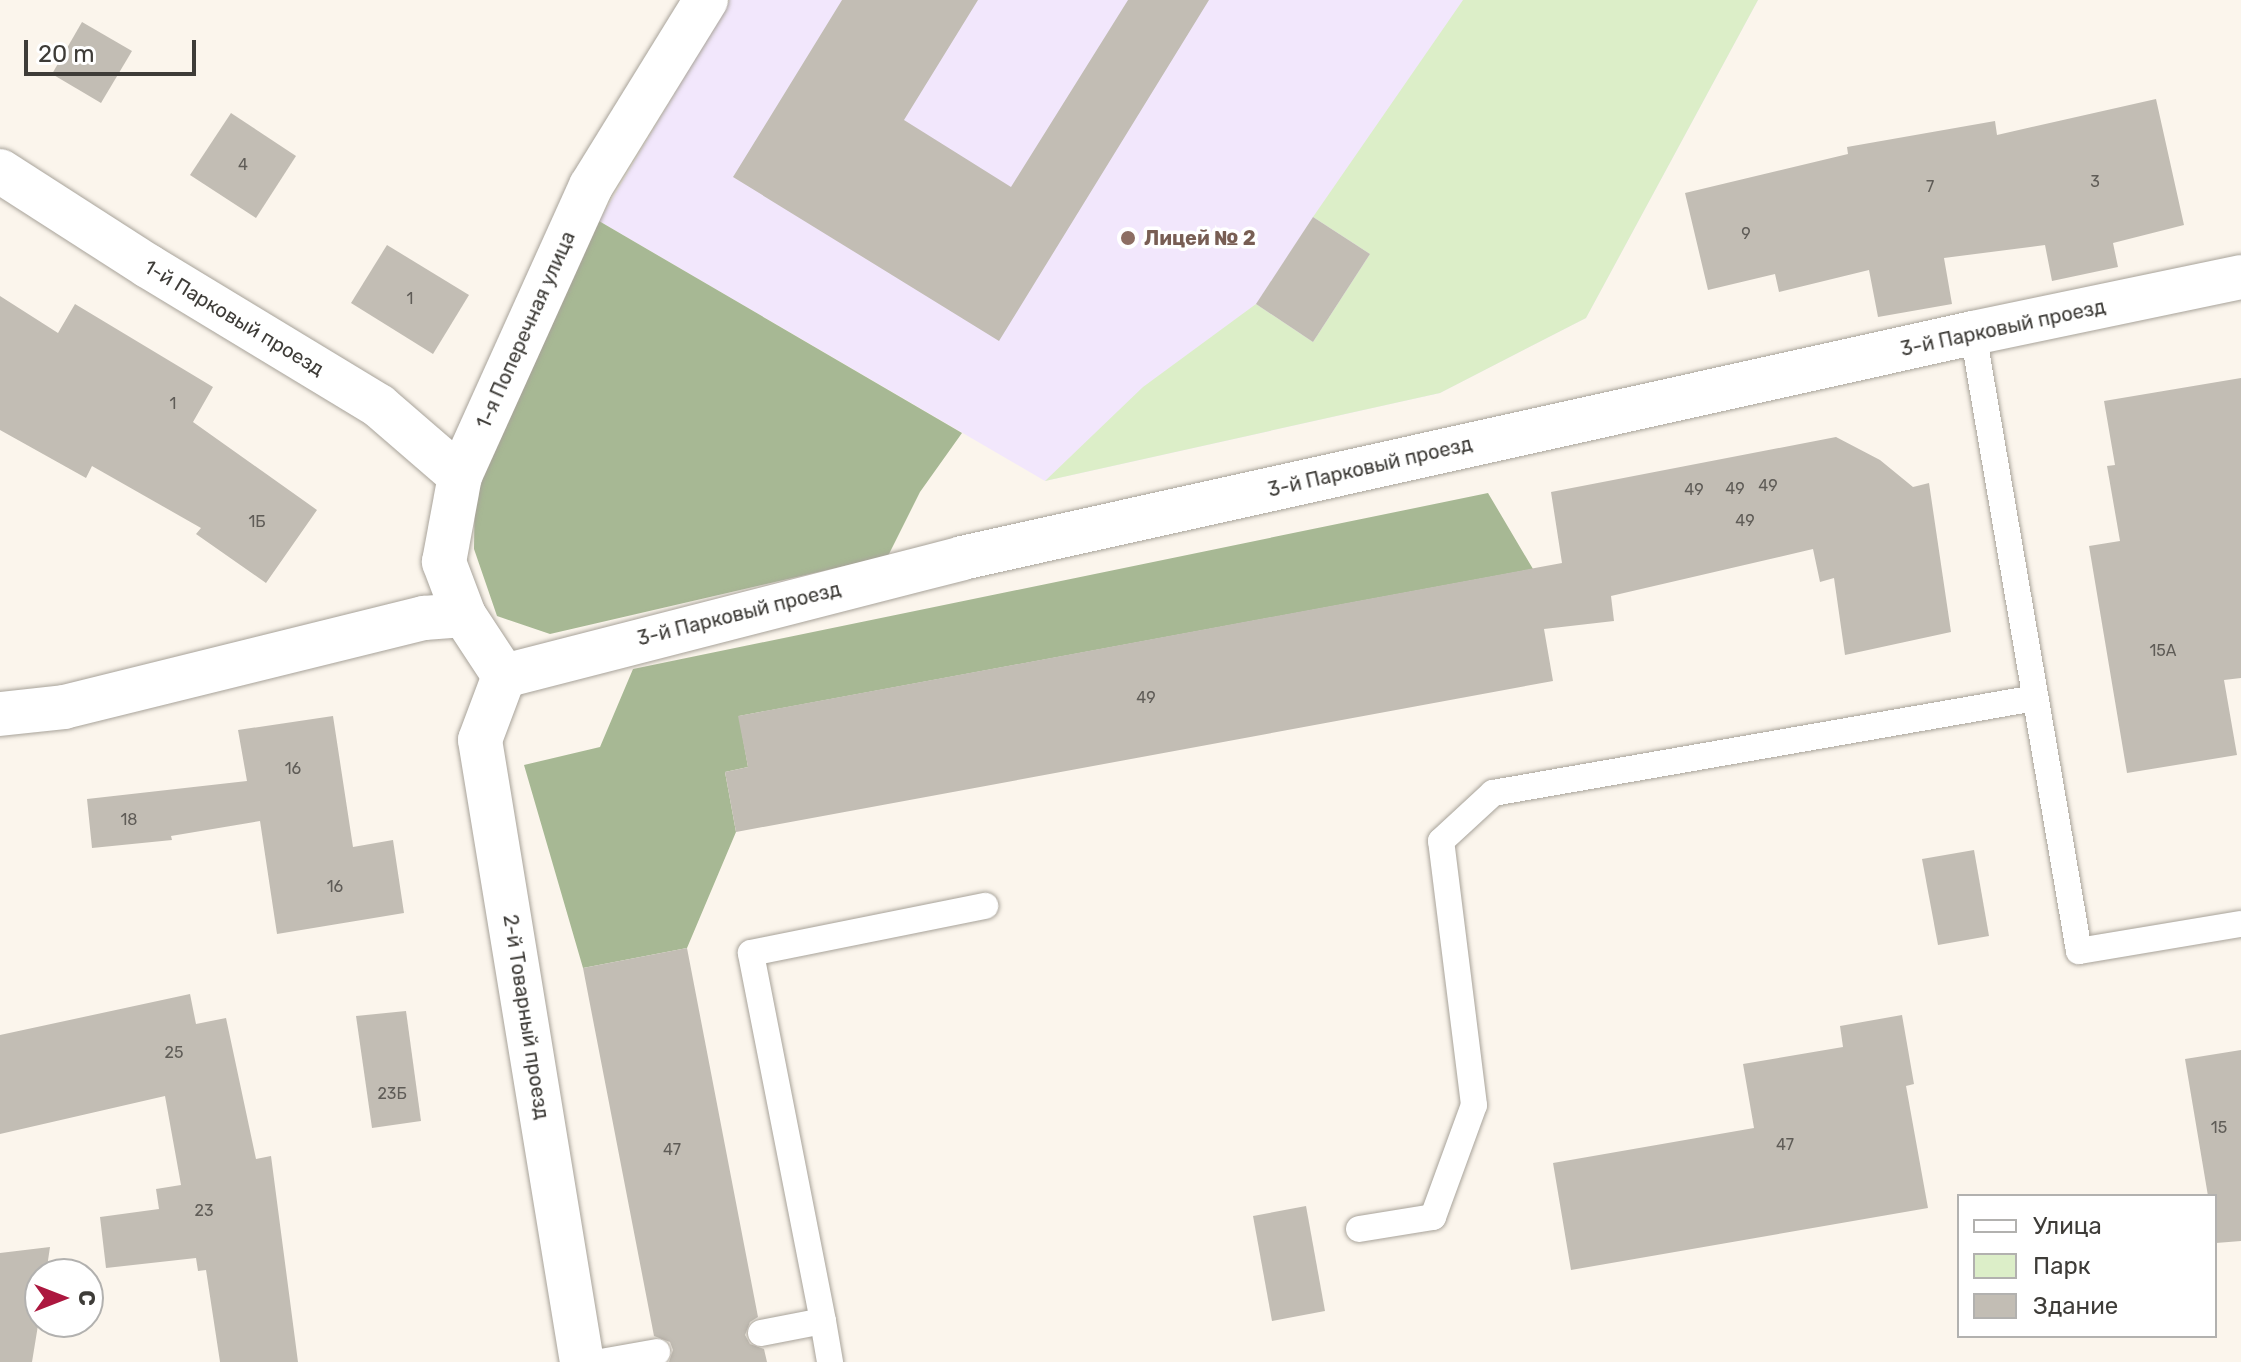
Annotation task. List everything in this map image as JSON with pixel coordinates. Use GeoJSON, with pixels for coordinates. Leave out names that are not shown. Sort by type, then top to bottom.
{"type":"FeatureCollection","features":[{"type":"Feature","properties":{"kind":"street","name":"1-я Поперечная улица"},"geometry":{"type":"LineString","coordinates":[[504,676],[464,615],[444,562],[460,476],[591,186],[706,0]]}},
{"type":"Feature","properties":{"kind":"street","name":"1-й Парковый проезд"},"geometry":{"type":"LineString","coordinates":[[0,171],[148,266],[379,406],[460,476]]}},
{"type":"Feature","properties":{"kind":"street","name":"3-й Парковый проезд"},"geometry":{"type":"LineString","coordinates":[[504,676],[962,558],[1973,333],[2241,277]]}},
{"type":"Feature","properties":{"kind":"street"},"geometry":{"type":"LineString","coordinates":[[0,714],[64,707],[424,618],[464,615]]}},
{"type":"Feature","properties":{"kind":"street","name":"2-й Товарный проезд"},"geometry":{"type":"LineString","coordinates":[[504,676],[480,740],[582,1362]]}},
{"type":"Feature","properties":{"kind":"lane"},"geometry":{"type":"LineString","coordinates":[[1973,333],[2079,951],[2241,924]]}},
{"type":"Feature","properties":{"kind":"lane"},"geometry":{"type":"LineString","coordinates":[[1359,1229],[1433,1217],[1474,1105],[1441,841],[1493,793],[2035,698]]}},
{"type":"Feature","properties":{"kind":"lane"},"geometry":{"type":"LineString","coordinates":[[830,1362],[751,953],[985,906]]}},
{"type":"Feature","properties":{"kind":"lane"},"geometry":{"type":"LineString","coordinates":[[761,1333],[823,1321]]}},
{"type":"Feature","properties":{"kind":"lane"},"geometry":{"type":"LineString","coordinates":[[601,1362],[657,1352]]}},
{"type":"Feature","properties":{"kind":"shaded area","name":"Лицей № 2"},"geometry":{"type":"Polygon","coordinates":[[[730,0],[1758,0],[1586,318],[1440,393],[1045,481],[599,221],[730,0]]]}},
{"type":"Feature","properties":{"kind":"green space"},"geometry":{"type":"Polygon","coordinates":[[[1463,0],[1758,0],[1586,318],[1440,393],[1045,481],[1143,387],[1256,304],[1313,342],[1370,254],[1313,217],[1463,0]]]}},
{"type":"Feature","properties":{"kind":"green space"},"geometry":{"type":"Polygon","coordinates":[[[599,221],[962,433],[920,492],[888,556],[550,634],[497,616],[474,549],[475,477],[599,221]]]}},
{"type":"Feature","properties":{"kind":"green space"},"geometry":{"type":"Polygon","coordinates":[[[1488,493],[1533,569],[739,716],[748,767],[725,772],[736,832],[687,948],[583,968],[524,765],[600,747],[633,669],[1488,493]]]}},
{"type":"Feature","properties":{"kind":"building"},"geometry":{"type":"Polygon","coordinates":[[[842,0],[978,0],[904,120],[1011,187],[1128,0],[1209,0],[999,341],[733,177],[842,0]]]}},
{"type":"Feature","properties":{"kind":"building"},"geometry":{"type":"Polygon","coordinates":[[[82,22],[132,51],[101,103],[52,74],[82,22]]]}},
{"type":"Feature","properties":{"kind":"building"},"geometry":{"type":"Polygon","coordinates":[[[2156,99],[2184,225],[2113,243],[2118,267],[2052,281],[2045,245],[1944,258],[1952,304],[1878,317],[1869,270],[1779,292],[1775,274],[1708,290],[1685,193],[1848,154],[1847,147],[1995,121],[1997,135],[2156,99]]]}},
{"type":"Feature","properties":{"kind":"building"},"geometry":{"type":"Polygon","coordinates":[[[231,113],[296,156],[256,218],[190,175],[231,113]]]}},
{"type":"Feature","properties":{"kind":"building"},"geometry":{"type":"Polygon","coordinates":[[[1313,217],[1370,254],[1313,342],[1256,304],[1313,217]]]}},
{"type":"Feature","properties":{"kind":"building"},"geometry":{"type":"Polygon","coordinates":[[[387,245],[469,295],[433,354],[351,303],[387,245]]]}},
{"type":"Feature","properties":{"kind":"building"},"geometry":{"type":"Polygon","coordinates":[[[0,296],[58,333],[75,304],[213,387],[193,422],[317,510],[266,583],[196,534],[201,528],[92,466],[86,478],[0,430],[0,296]]]}},
{"type":"Feature","properties":{"kind":"building"},"geometry":{"type":"Polygon","coordinates":[[[2241,378],[2241,678],[2224,680],[2237,755],[2127,773],[2089,546],[2120,541],[2107,466],[2115,465],[2104,401],[2241,378]]]}},
{"type":"Feature","properties":{"kind":"building"},"geometry":{"type":"Polygon","coordinates":[[[1836,437],[1880,460],[1913,487],[1929,483],[1951,632],[1845,655],[1834,578],[1820,582],[1813,549],[1611,596],[1614,621],[1544,629],[1553,681],[736,832],[725,772],[748,767],[738,716],[1562,563],[1551,492],[1836,437]]]}},
{"type":"Feature","properties":{"kind":"building"},"geometry":{"type":"Polygon","coordinates":[[[333,716],[353,847],[393,840],[404,913],[277,934],[260,821],[171,836],[172,840],[92,848],[87,799],[247,781],[238,730],[333,716]]]}},
{"type":"Feature","properties":{"kind":"building"},"geometry":{"type":"Polygon","coordinates":[[[1974,850],[1989,936],[1938,945],[1922,859],[1974,850]]]}},
{"type":"Feature","properties":{"kind":"building"},"geometry":{"type":"Polygon","coordinates":[[[687,948],[758,1317],[750,1322],[745,1335],[750,1344],[764,1349],[767,1362],[669,1362],[673,1350],[670,1342],[654,1336],[583,968],[687,948]]]}},
{"type":"Feature","properties":{"kind":"building"},"geometry":{"type":"Polygon","coordinates":[[[190,994],[196,1024],[226,1018],[256,1159],[271,1156],[298,1362],[220,1362],[206,1270],[198,1271],[196,1258],[106,1268],[100,1217],[159,1209],[156,1189],[181,1185],[165,1096],[0,1134],[0,1035],[190,994]]]}},
{"type":"Feature","properties":{"kind":"building"},"geometry":{"type":"Polygon","coordinates":[[[406,1011],[421,1121],[372,1128],[356,1016],[406,1011]]]}},
{"type":"Feature","properties":{"kind":"building"},"geometry":{"type":"Polygon","coordinates":[[[1902,1015],[1914,1084],[1906,1086],[1928,1208],[1571,1270],[1553,1163],[1754,1128],[1743,1064],[1843,1047],[1840,1026],[1902,1015]]]}},
{"type":"Feature","properties":{"kind":"building"},"geometry":{"type":"Polygon","coordinates":[[[2241,1050],[2241,1241],[2217,1243],[2217,1194],[2208,1194],[2185,1059],[2241,1050]]]}},
{"type":"Feature","properties":{"kind":"building"},"geometry":{"type":"Polygon","coordinates":[[[1306,1206],[1325,1311],[1272,1321],[1253,1216],[1306,1206]]]}},
{"type":"Feature","properties":{"kind":"building"},"geometry":{"type":"Polygon","coordinates":[[[50,1247],[48,1258],[24,1258],[24,1338],[36,1338],[32,1362],[0,1362],[0,1253],[50,1247]]]}},
{"type":"Feature","properties":{"kind":"place","name":"Лицей № 2"},"geometry":{"type":"Point","coordinates":[1128,238]}}]}
